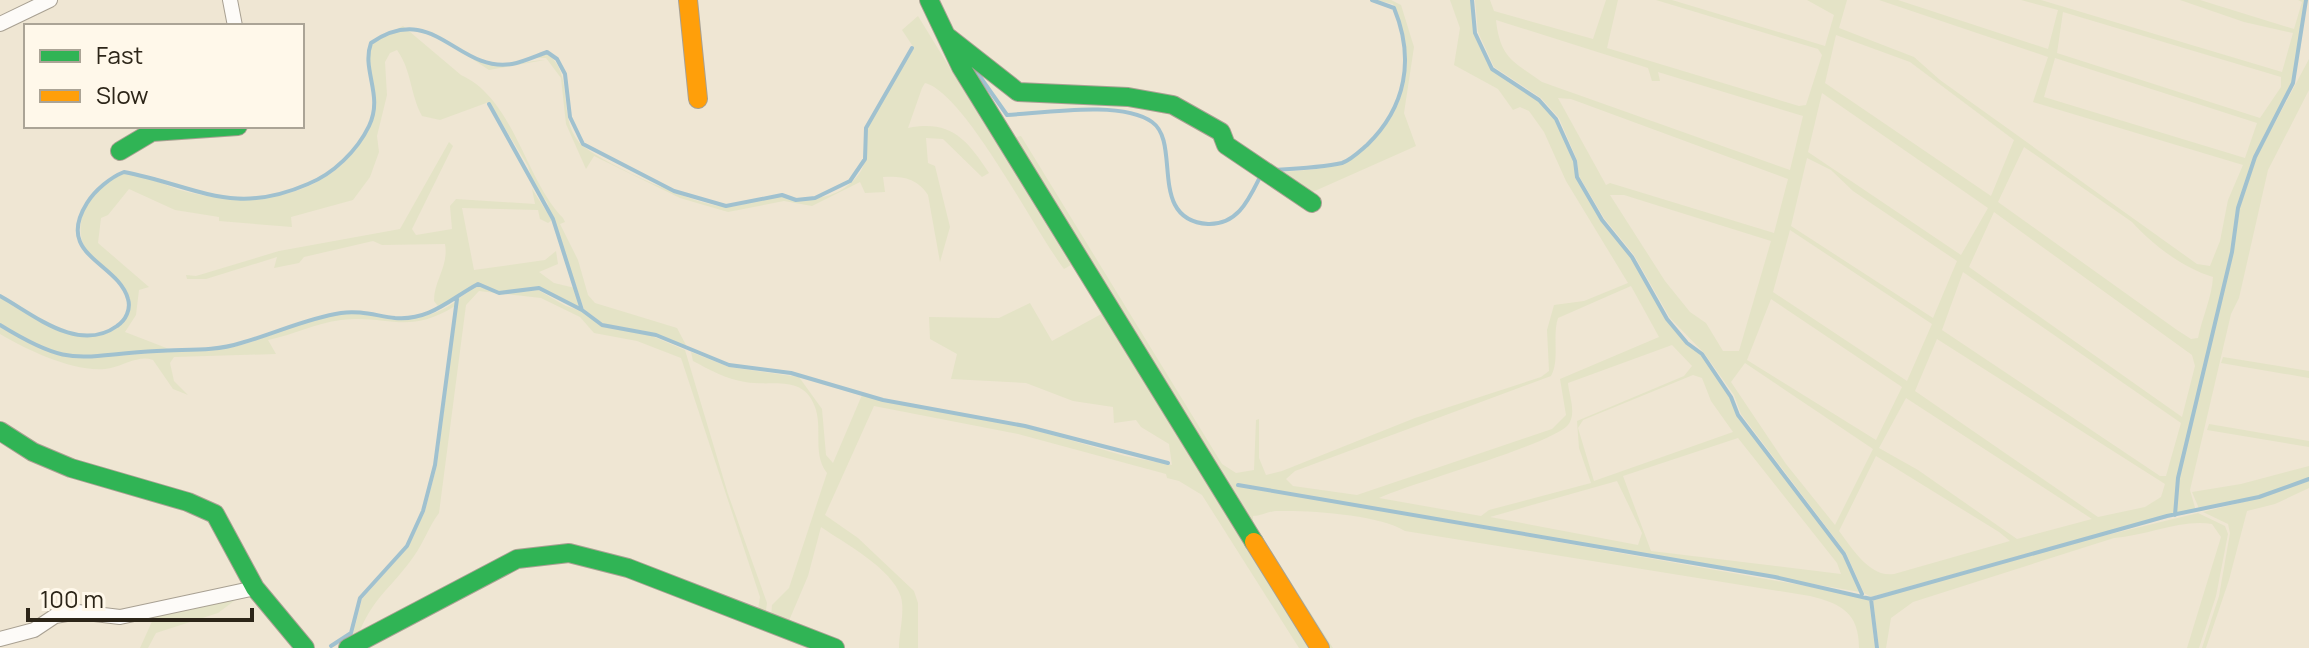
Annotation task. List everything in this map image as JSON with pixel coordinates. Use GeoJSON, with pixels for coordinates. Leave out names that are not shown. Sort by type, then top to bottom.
{"type":"FeatureCollection","features":[{"type":"Feature","properties":{"kind":"street"},"geometry":{"type":"LineString","coordinates":[[0,24],[50,0]]}},
{"type":"Feature","properties":{"kind":"street"},"geometry":{"type":"LineString","coordinates":[[230,0],[235,24]]}},
{"type":"Feature","properties":{"kind":"street"},"geometry":{"type":"LineString","coordinates":[[688,0],[698,99]]}},
{"type":"Feature","properties":{"kind":"street"},"geometry":{"type":"LineString","coordinates":[[929,0],[942,33],[1320,648]]}},
{"type":"Feature","properties":{"kind":"street"},"geometry":{"type":"LineString","coordinates":[[942,33],[1018,92],[1142,99],[1188,112],[1221,132],[1226,145],[1312,203]]}},
{"type":"Feature","properties":{"kind":"street"},"geometry":{"type":"LineString","coordinates":[[120,151],[152,132],[209,128]]}},
{"type":"Feature","properties":{"kind":"street"},"geometry":{"type":"LineString","coordinates":[[0,431],[33,452],[71,468],[188,502],[215,514],[255,588],[305,648]]}},
{"type":"Feature","properties":{"kind":"street"},"geometry":{"type":"LineString","coordinates":[[348,648],[517,559],[569,553],[628,568],[835,648]]}},
{"type":"Feature","properties":{"kind":"street"},"geometry":{"type":"LineString","coordinates":[[0,639],[34,630],[55,616],[78,612],[120,617],[255,588]]}},
{"type":"Feature","properties":{"kind":"green space"},"geometry":{"type":"Polygon","coordinates":[[[1375,0],[1391,0],[1401,5],[1414,47],[1404,113],[1416,146],[1308,194],[1273,173],[1321,168],[1351,160],[1381,131],[1393,115],[1400,98],[1407,61],[1401,23],[1393,4],[1375,0]]]}},
{"type":"Feature","properties":{"kind":"green space"},"geometry":{"type":"Polygon","coordinates":[[[1450,0],[1471,0],[1474,33],[1491,70],[1538,101],[1556,119],[1574,161],[1576,177],[1601,220],[1631,257],[1666,320],[1686,344],[1701,355],[1730,397],[1738,416],[1843,555],[1860,592],[1237,485],[1862,596],[1869,600],[1875,648],[1859,648],[1856,626],[1840,607],[1810,596],[1405,531],[1380,521],[1344,515],[1278,511],[1253,516],[1253,522],[1333,648],[1324,648],[1012,138],[1021,136],[1222,464],[1236,473],[1254,470],[1256,420],[1259,419],[1259,458],[1266,475],[1415,418],[1541,377],[1549,371],[1547,330],[1554,305],[1584,301],[1628,283],[1566,181],[1544,132],[1529,111],[1520,107],[1513,110],[1498,89],[1454,65],[1460,28],[1450,0]],[[1631,286],[1558,318],[1555,363],[1551,376],[1295,471],[1286,479],[1293,486],[1357,495],[1552,429],[1566,415],[1560,379],[1659,337],[1631,286]],[[1672,345],[1568,383],[1571,421],[1556,433],[1510,453],[1379,498],[1481,516],[1489,510],[1591,483],[1579,448],[1577,421],[1684,376],[1692,366],[1672,345]],[[1693,375],[1583,420],[1578,428],[1594,481],[1733,432],[1711,401],[1702,378],[1693,375]],[[1738,438],[1623,476],[1651,551],[1841,574],[1837,563],[1738,438]],[[1617,481],[1490,517],[1638,545],[1642,533],[1617,481]]]}},
{"type":"Feature","properties":{"kind":"green space"},"geometry":{"type":"Polygon","coordinates":[[[1475,0],[1490,0],[1494,11],[1593,39],[1606,0],[1618,0],[1607,48],[1799,106],[1806,105],[1822,55],[1818,49],[1656,0],[1672,0],[1825,46],[1834,15],[1807,0],[1847,0],[1839,28],[1914,57],[1940,80],[2197,264],[2210,266],[2220,241],[2228,200],[2243,165],[2033,102],[2048,57],[1879,0],[1898,0],[2048,49],[2058,10],[2021,0],[2041,0],[2282,72],[2293,33],[2244,22],[2180,0],[2200,0],[2294,29],[2302,2],[2298,0],[2305,0],[2292,82],[2254,157],[2237,207],[2231,252],[2177,478],[2174,513],[1871,597],[1864,593],[1846,553],[1741,414],[1734,395],[1704,353],[1670,318],[1634,255],[1604,218],[1579,176],[1577,160],[1559,118],[1541,98],[1494,67],[1478,32],[1475,0]],[[2063,12],[2057,53],[2260,118],[2281,87],[2281,77],[2063,12]],[[1496,20],[1504,50],[1515,63],[1542,82],[1790,170],[1803,116],[1658,72],[1660,81],[1652,81],[1648,68],[1496,20]],[[1836,35],[1825,83],[1991,196],[2014,140],[1910,62],[1836,35]],[[2055,58],[2044,97],[2245,158],[2257,123],[2055,58]],[[1822,93],[1808,152],[1961,255],[1988,208],[1822,93]],[[1558,98],[1606,185],[1610,183],[1774,233],[1788,179],[1571,99],[1558,98]],[[2024,147],[1998,202],[2191,339],[2198,338],[2213,277],[2169,255],[2132,222],[2024,147]],[[1807,158],[1791,226],[1933,318],[1957,261],[1853,191],[1831,170],[1807,158]],[[1610,195],[1665,281],[1690,312],[1706,323],[1723,351],[1739,351],[1771,241],[1624,195],[1610,195]],[[1994,212],[1969,267],[2182,417],[2195,366],[2192,355],[1994,212]],[[1790,230],[1773,292],[1907,381],[1932,324],[1790,230]],[[1963,272],[1942,330],[2160,476],[2166,476],[2181,423],[1963,272]],[[1771,299],[1747,360],[1876,440],[1902,387],[1771,299]],[[1937,339],[1915,391],[2098,517],[2145,507],[2161,497],[2165,484],[1937,339]],[[1745,363],[1731,382],[1786,464],[1835,525],[1873,449],[1745,363]],[[1906,398],[1879,448],[1918,470],[2017,539],[2092,519],[1906,398]],[[1876,456],[1839,531],[1869,567],[1885,574],[1894,574],[2010,541],[1876,456]]]}},
{"type":"Feature","properties":{"kind":"green space"},"geometry":{"type":"Polygon","coordinates":[[[918,16],[1071,265],[1064,269],[1051,251],[999,166],[960,111],[941,92],[925,83],[908,128],[935,127],[956,134],[973,150],[989,173],[982,177],[943,139],[926,138],[928,163],[935,166],[950,227],[940,262],[928,195],[908,179],[883,177],[885,192],[865,193],[860,182],[812,206],[784,201],[728,212],[680,198],[594,156],[586,169],[566,124],[561,78],[546,58],[533,58],[547,53],[556,63],[564,86],[570,124],[583,146],[631,174],[675,193],[728,207],[775,197],[824,197],[842,189],[859,174],[865,157],[867,127],[914,48],[902,30],[918,16]]]}},
{"type":"Feature","properties":{"kind":"green space"},"geometry":{"type":"Polygon","coordinates":[[[403,26],[461,75],[479,86],[494,102],[538,183],[563,218],[565,222],[560,224],[578,260],[588,295],[595,303],[677,328],[687,347],[645,331],[603,324],[584,309],[547,202],[534,187],[528,166],[489,102],[440,120],[422,116],[406,66],[397,50],[390,53],[385,62],[387,95],[377,136],[379,152],[370,177],[353,200],[291,217],[292,227],[219,221],[219,217],[175,210],[129,189],[108,215],[101,218],[98,243],[149,287],[139,290],[136,315],[125,332],[169,349],[94,358],[64,356],[37,346],[0,323],[0,297],[41,322],[71,334],[87,337],[102,335],[122,323],[130,306],[126,290],[91,256],[84,246],[81,233],[87,205],[116,176],[139,175],[180,190],[234,199],[288,193],[313,184],[335,170],[355,151],[374,115],[375,93],[370,63],[372,43],[403,26]]]}},
{"type":"Feature","properties":{"kind":"green space"},"geometry":{"type":"Polygon","coordinates":[[[427,29],[466,52],[497,64],[545,60],[489,70],[427,29]]]}},
{"type":"Feature","properties":{"kind":"green space"},"geometry":{"type":"Polygon","coordinates":[[[2309,59],[2309,90],[2268,170],[2239,298],[2231,314],[2190,490],[2196,511],[2176,514],[2179,479],[2233,252],[2239,208],[2256,158],[2309,59]]]}},
{"type":"Feature","properties":{"kind":"green space"},"geometry":{"type":"Polygon","coordinates":[[[449,142],[453,146],[412,229],[416,235],[452,229],[450,206],[456,199],[535,204],[532,189],[552,220],[548,223],[540,219],[538,210],[462,208],[474,270],[545,260],[556,251],[558,264],[539,272],[554,283],[575,288],[581,308],[539,287],[499,292],[478,283],[440,309],[434,301],[445,259],[445,244],[382,245],[373,241],[304,257],[299,263],[274,268],[277,257],[206,279],[187,279],[186,275],[196,276],[279,251],[400,229],[449,142]]]}},
{"type":"Feature","properties":{"kind":"green space"},"geometry":{"type":"Polygon","coordinates":[[[478,285],[497,293],[479,291],[466,305],[439,513],[414,556],[369,613],[357,638],[330,648],[353,634],[362,599],[408,547],[425,511],[437,465],[458,299],[478,285]]]}},
{"type":"Feature","properties":{"kind":"green space"},"geometry":{"type":"Polygon","coordinates":[[[538,290],[582,311],[601,326],[645,333],[685,350],[728,494],[767,603],[765,617],[758,609],[760,597],[681,358],[637,341],[594,333],[580,317],[541,298],[502,294],[538,290]]]}},
{"type":"Feature","properties":{"kind":"green space"},"geometry":{"type":"Polygon","coordinates":[[[455,302],[455,306],[424,320],[341,320],[268,340],[276,354],[174,357],[170,363],[174,381],[188,395],[173,389],[153,360],[137,360],[111,368],[84,368],[39,354],[0,334],[0,326],[45,350],[78,358],[214,350],[245,344],[332,316],[426,316],[455,302]]]}},
{"type":"Feature","properties":{"kind":"green space"},"geometry":{"type":"Polygon","coordinates":[[[1030,303],[1052,341],[1105,312],[1308,648],[1299,648],[1202,495],[1179,481],[1167,478],[1166,474],[1018,434],[874,406],[825,515],[858,538],[914,591],[918,603],[918,648],[899,648],[902,603],[896,586],[888,576],[821,527],[808,576],[788,623],[771,618],[772,605],[789,588],[827,473],[820,458],[815,407],[810,397],[795,386],[731,379],[693,361],[691,352],[729,367],[799,377],[822,409],[826,455],[833,463],[862,395],[1025,427],[1125,456],[1172,465],[1169,444],[1141,427],[1136,420],[1114,423],[1113,407],[1073,401],[1026,383],[951,379],[957,354],[930,339],[929,317],[999,318],[1030,303]]]}},
{"type":"Feature","properties":{"kind":"green space"},"geometry":{"type":"Polygon","coordinates":[[[2223,357],[2309,371],[2309,378],[2221,363],[2223,357]]]}},
{"type":"Feature","properties":{"kind":"green space"},"geometry":{"type":"Polygon","coordinates":[[[2209,424],[2309,441],[2309,447],[2207,430],[2209,424]]]}},
{"type":"Feature","properties":{"kind":"green space"},"geometry":{"type":"Polygon","coordinates":[[[2309,466],[2309,478],[2259,496],[2200,511],[2192,492],[2241,484],[2309,466]]]}},
{"type":"Feature","properties":{"kind":"green space"},"geometry":{"type":"Polygon","coordinates":[[[2309,481],[2309,488],[2275,504],[2247,511],[2229,580],[2206,648],[2202,648],[2219,596],[2230,533],[2228,524],[2203,512],[2309,481]]]}},
{"type":"Feature","properties":{"kind":"green space"},"geometry":{"type":"Polygon","coordinates":[[[2198,513],[2225,526],[2228,534],[2216,596],[2199,648],[2187,648],[2221,537],[2212,524],[2200,523],[2114,538],[1913,602],[1891,618],[1886,648],[1879,648],[1873,600],[2082,541],[2198,513]]]}},
{"type":"Feature","properties":{"kind":"green space"},"geometry":{"type":"Polygon","coordinates":[[[238,598],[218,613],[156,633],[148,648],[140,648],[154,617],[238,598]]]}},
{"type":"Feature","properties":{"kind":"waterway"},"geometry":{"type":"LineString","coordinates":[[1274,170],[1345,162],[1367,145],[1391,115],[1403,81],[1404,46],[1394,8],[1372,0]]}},
{"type":"Feature","properties":{"kind":"waterway"},"geometry":{"type":"LineString","coordinates":[[1472,0],[1475,33],[1492,69],[1539,100],[1556,119],[1575,161],[1577,177],[1602,220],[1632,257],[1667,319],[1687,343],[1702,354],[1731,397],[1738,415],[1844,554],[1862,594]]}},
{"type":"Feature","properties":{"kind":"waterway"},"geometry":{"type":"LineString","coordinates":[[2175,515],[2178,478],[2232,252],[2238,208],[2255,157],[2293,83],[2306,0]]}},
{"type":"Feature","properties":{"kind":"waterway"},"geometry":{"type":"LineString","coordinates":[[0,296],[41,321],[72,334],[87,336],[117,326],[127,314],[128,299],[122,286],[83,247],[78,235],[79,221],[94,193],[124,172],[215,196],[236,198],[281,194],[317,180],[351,153],[369,126],[374,104],[369,63],[371,43],[393,32],[412,29],[429,33],[493,64],[512,64],[547,52],[557,59],[565,74],[570,117],[583,144],[674,191],[726,206],[782,195],[796,200],[815,198],[850,181],[865,159],[866,128],[912,48]]}},
{"type":"Feature","properties":{"kind":"waterway"},"geometry":{"type":"LineString","coordinates":[[976,71],[1007,115],[1103,110],[1139,115],[1152,122],[1161,132],[1165,146],[1171,196],[1178,209],[1189,219],[1208,224],[1227,220],[1246,203],[1259,179]]}},
{"type":"Feature","properties":{"kind":"waterway"},"geometry":{"type":"LineString","coordinates":[[489,104],[553,219],[582,310]]}},
{"type":"Feature","properties":{"kind":"waterway"},"geometry":{"type":"LineString","coordinates":[[0,325],[44,349],[76,356],[209,349],[230,346],[341,313],[395,318],[419,316],[439,308],[478,284],[499,293],[539,288],[582,310],[602,325],[656,335],[729,365],[791,373],[883,400],[1025,426],[1168,463]]}},
{"type":"Feature","properties":{"kind":"waterway"},"geometry":{"type":"LineString","coordinates":[[331,646],[351,633],[360,598],[407,546],[423,511],[435,465],[457,299]]}},
{"type":"Feature","properties":{"kind":"waterway"},"geometry":{"type":"LineString","coordinates":[[1238,485],[1775,577],[1871,599],[2167,516],[2259,497],[2309,479]]}},
{"type":"Feature","properties":{"kind":"waterway"},"geometry":{"type":"LineString","coordinates":[[1871,599],[1877,648]]}},
{"type":"Feature","properties":{"kind":"traffic: fast"},"geometry":{"type":"LineString","coordinates":[[929,0],[961,67],[1254,542]]}},
{"type":"Feature","properties":{"kind":"traffic: fast"},"geometry":{"type":"LineString","coordinates":[[948,37],[1018,92],[1128,97],[1173,105],[1221,132],[1226,145],[1312,203]]}},
{"type":"Feature","properties":{"kind":"traffic: fast"},"geometry":{"type":"LineString","coordinates":[[120,151],[152,132],[209,128]]}},
{"type":"Feature","properties":{"kind":"traffic: fast"},"geometry":{"type":"LineString","coordinates":[[0,431],[33,452],[71,468],[188,502],[215,514],[255,588],[305,648]]}},
{"type":"Feature","properties":{"kind":"traffic: fast"},"geometry":{"type":"LineString","coordinates":[[348,648],[517,559],[569,553],[628,568],[835,648]]}},
{"type":"Feature","properties":{"kind":"traffic: slow"},"geometry":{"type":"LineString","coordinates":[[688,0],[698,99]]}},
{"type":"Feature","properties":{"kind":"traffic: slow"},"geometry":{"type":"LineString","coordinates":[[1254,542],[1320,648]]}}]}
